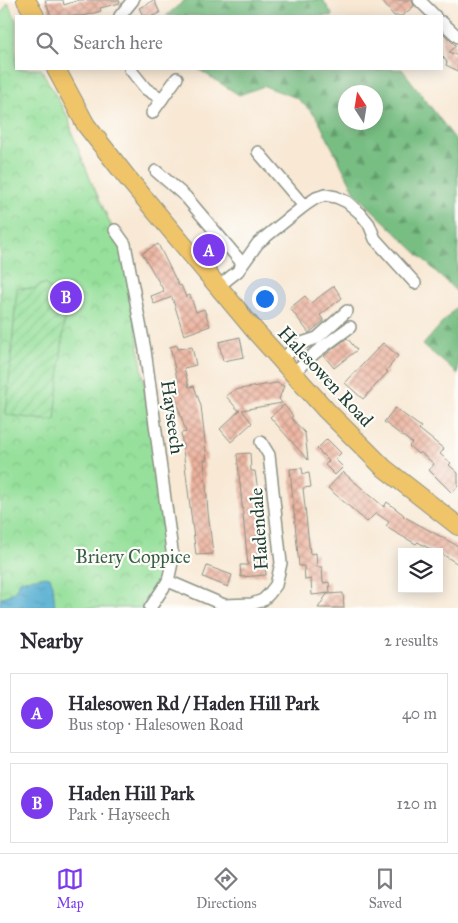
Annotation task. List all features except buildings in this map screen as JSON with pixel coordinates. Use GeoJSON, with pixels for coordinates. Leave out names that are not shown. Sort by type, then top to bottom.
{"type":"FeatureCollection","features":[{"type":"Feature","properties":{"kind":"main road"},"geometry":{"type":"LineString","coordinates":[[16,0],[24,15]]}},
{"type":"Feature","properties":{"kind":"main road"},"geometry":{"type":"LineString","coordinates":[[26,0],[34,15]]}},
{"type":"Feature","properties":{"kind":"main road","name":"Halesowen Road"},"geometry":{"type":"LineString","coordinates":[[57,70],[86,125],[124,175],[287,367],[326,410],[384,468],[458,526]]}},
{"type":"Feature","properties":{"kind":"street"},"geometry":{"type":"LineString","coordinates":[[121,15],[133,0]]}},
{"type":"Feature","properties":{"kind":"street"},"geometry":{"type":"LineString","coordinates":[[443,23],[458,37]]}},
{"type":"Feature","properties":{"kind":"street"},"geometry":{"type":"LineString","coordinates":[[131,70],[146,88],[162,99]]}},
{"type":"Feature","properties":{"kind":"street"},"geometry":{"type":"LineString","coordinates":[[152,113],[177,78]]}},
{"type":"Feature","properties":{"kind":"street"},"geometry":{"type":"LineString","coordinates":[[258,152],[304,206]]}},
{"type":"Feature","properties":{"kind":"street"},"geometry":{"type":"LineString","coordinates":[[156,171],[186,198],[242,263]]}},
{"type":"Feature","properties":{"kind":"street"},"geometry":{"type":"LineString","coordinates":[[218,286],[238,271],[258,243],[304,206],[316,198],[325,196],[336,197],[348,202],[360,213],[369,224],[375,239],[415,283]]}},
{"type":"Feature","properties":{"kind":"street","name":"Hayseech"},"geometry":{"type":"LineString","coordinates":[[116,230],[125,244],[145,350],[173,558],[168,581],[150,608]]}},
{"type":"Feature","properties":{"kind":"street"},"geometry":{"type":"LineString","coordinates":[[287,367],[296,345],[317,338],[346,310]]}},
{"type":"Feature","properties":{"kind":"street"},"geometry":{"type":"LineString","coordinates":[[287,367],[316,352],[350,327]]}},
{"type":"Feature","properties":{"kind":"street","name":"Hadendale"},"geometry":{"type":"LineString","coordinates":[[168,581],[224,605],[252,604],[263,600],[276,585],[281,563],[269,455],[262,442]]}},
{"type":"Feature","properties":{"kind":"green space"},"geometry":{"type":"Polygon","coordinates":[[[185,0],[323,0],[332,15],[167,15],[185,0]]]}},
{"type":"Feature","properties":{"kind":"green space","name":"Briery Coppice"},"geometry":{"type":"Polygon","coordinates":[[[8,3],[15,18],[15,70],[42,70],[69,119],[72,133],[91,181],[121,247],[129,279],[157,472],[166,560],[163,575],[144,608],[0,608],[0,16],[8,3]]]}},
{"type":"Feature","properties":{"kind":"green space"},"geometry":{"type":"Polygon","coordinates":[[[200,70],[403,70],[458,143],[458,293],[356,194],[316,116],[297,98],[264,86],[239,95],[200,70]]]}},
{"type":"Feature","properties":{"kind":"green space"},"geometry":{"type":"Polygon","coordinates":[[[45,284],[51,290],[67,293],[55,421],[6,415],[17,288],[35,289],[39,285],[45,284]]]}},
{"type":"Feature","properties":{"kind":"green space"},"geometry":{"type":"Polygon","coordinates":[[[458,305],[458,374],[423,345],[458,305]]]}},
{"type":"Feature","properties":{"kind":"water"},"geometry":{"type":"Polygon","coordinates":[[[45,576],[50,577],[53,585],[55,608],[0,608],[0,599],[14,592],[20,581],[45,576]]]}},
{"type":"Feature","properties":{"kind":"place","name":"Halesowen Rd / Haden Hill Park"},"geometry":{"type":"Point","coordinates":[209,250]}},
{"type":"Feature","properties":{"kind":"place","name":"Haden Hill Park"},"geometry":{"type":"Point","coordinates":[66,297]}}]}
